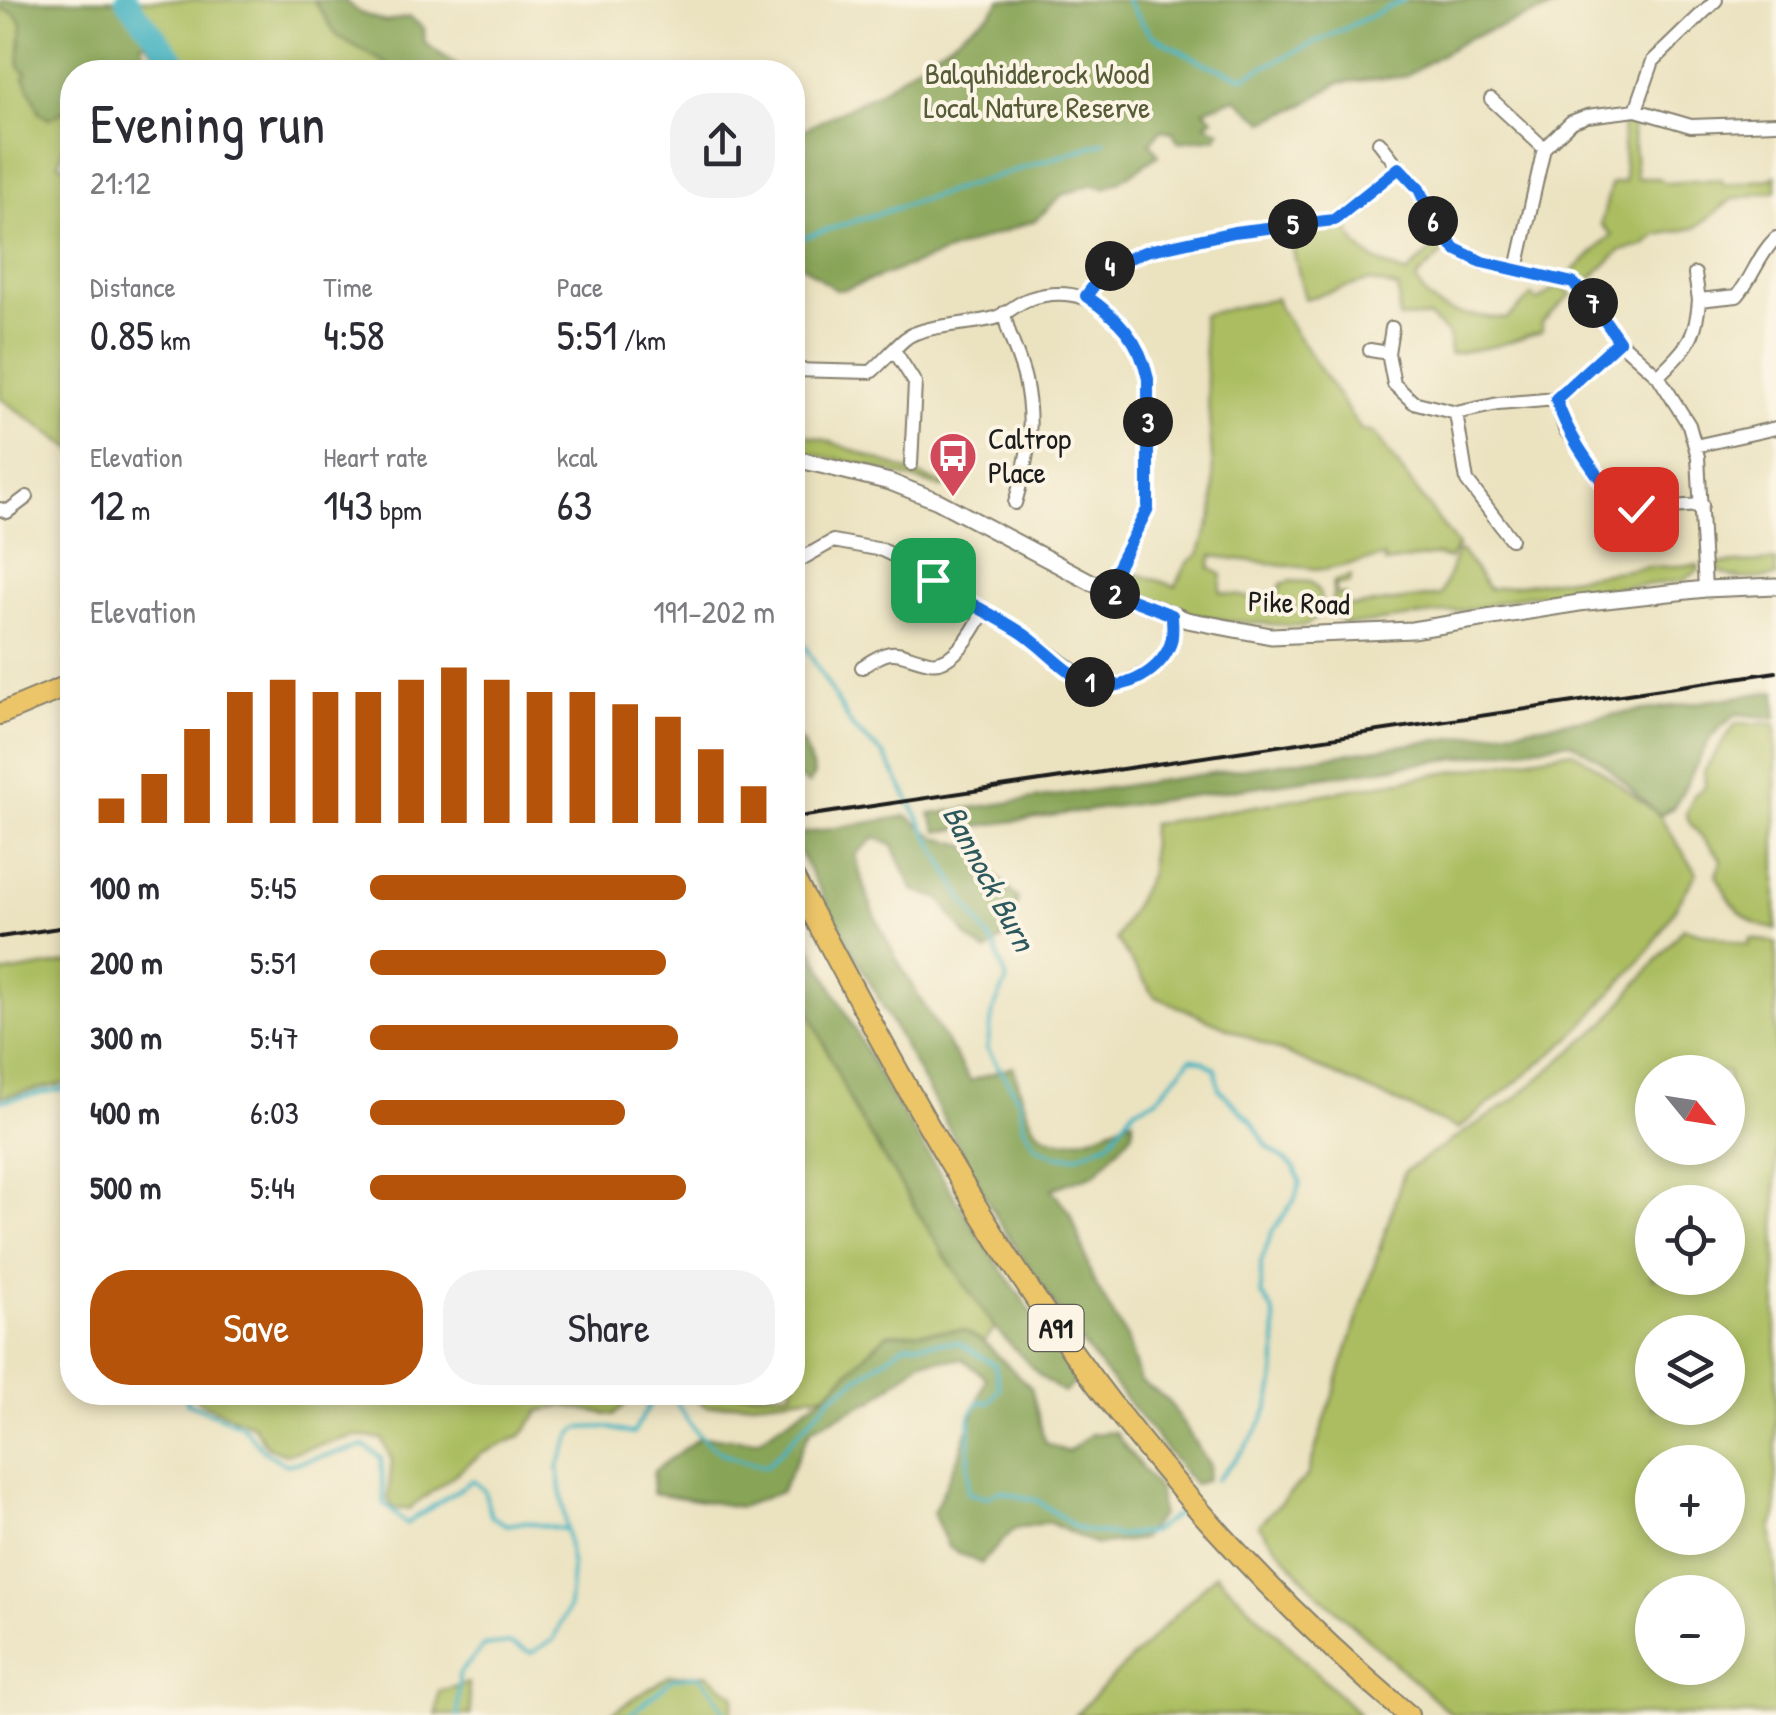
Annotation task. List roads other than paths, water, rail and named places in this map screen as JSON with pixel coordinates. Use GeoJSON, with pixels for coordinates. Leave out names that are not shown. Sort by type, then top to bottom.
{"type":"FeatureCollection","features":[{"type":"Feature","properties":{"kind":"main road"},"geometry":{"type":"LineString","coordinates":[[0,714],[60,689]]}},
{"type":"Feature","properties":{"kind":"main road","name":"A91"},"geometry":{"type":"LineString","coordinates":[[805,900],[896,1071],[994,1234],[1060,1333],[1204,1516],[1281,1597],[1408,1715]]}},
{"type":"Feature","properties":{"kind":"street"},"geometry":{"type":"LineString","coordinates":[[1636,110],[1652,60],[1716,0]]}},
{"type":"Feature","properties":{"kind":"street"},"geometry":{"type":"LineString","coordinates":[[1491,99],[1544,148]]}},
{"type":"Feature","properties":{"kind":"street"},"geometry":{"type":"LineString","coordinates":[[1517,269],[1544,148],[1571,122],[1636,110],[1691,126],[1776,123]]}},
{"type":"Feature","properties":{"kind":"street"},"geometry":{"type":"LineString","coordinates":[[1379,142],[1419,189],[1445,241],[1482,262],[1573,283],[1592,302],[1619,341],[1658,376],[1689,426],[1696,446],[1704,589]]}},
{"type":"Feature","properties":{"kind":"street"},"geometry":{"type":"LineString","coordinates":[[1086,296],[1108,267],[1147,251],[1234,232],[1334,220],[1399,168]]}},
{"type":"Feature","properties":{"kind":"street"},"geometry":{"type":"LineString","coordinates":[[1699,300],[1737,296],[1756,262],[1776,238]]}},
{"type":"Feature","properties":{"kind":"street"},"geometry":{"type":"LineString","coordinates":[[1658,376],[1691,342],[1697,329],[1699,300],[1695,274]]}},
{"type":"Feature","properties":{"kind":"street"},"geometry":{"type":"LineString","coordinates":[[805,370],[871,372],[907,336],[998,318],[1027,300],[1054,294],[1086,296],[1116,317],[1144,360],[1148,379],[1148,508],[1106,590]]}},
{"type":"Feature","properties":{"kind":"street"},"geometry":{"type":"LineString","coordinates":[[1004,313],[1008,336],[1024,377],[1032,430],[1030,454],[1015,504]]}},
{"type":"Feature","properties":{"kind":"street"},"geometry":{"type":"LineString","coordinates":[[1392,328],[1388,353],[1394,384],[1412,402],[1456,413],[1498,404],[1556,399],[1619,341]]}},
{"type":"Feature","properties":{"kind":"street"},"geometry":{"type":"LineString","coordinates":[[894,350],[915,383],[912,464]]}},
{"type":"Feature","properties":{"kind":"street"},"geometry":{"type":"LineString","coordinates":[[1370,350],[1388,353]]}},
{"type":"Feature","properties":{"kind":"street"},"geometry":{"type":"LineString","coordinates":[[1556,399],[1565,429],[1620,506],[1636,509],[1702,505]]}},
{"type":"Feature","properties":{"kind":"street"},"geometry":{"type":"LineString","coordinates":[[1456,413],[1467,481],[1511,539]]}},
{"type":"Feature","properties":{"kind":"street"},"geometry":{"type":"LineString","coordinates":[[1696,446],[1776,428]]}},
{"type":"Feature","properties":{"kind":"street","name":"Pike Road"},"geometry":{"type":"LineString","coordinates":[[805,461],[890,482],[938,501],[1106,590],[1172,615],[1271,636],[1412,630],[1579,604],[1704,589],[1776,586]]}},
{"type":"Feature","properties":{"kind":"street"},"geometry":{"type":"LineString","coordinates":[[0,510],[6,512],[27,497]]}},
{"type":"Feature","properties":{"kind":"street"},"geometry":{"type":"LineString","coordinates":[[805,557],[834,542],[882,550],[909,563],[962,601],[1021,632],[1087,682],[1128,684],[1161,663],[1172,642],[1172,615]]}},
{"type":"Feature","properties":{"kind":"street"},"geometry":{"type":"LineString","coordinates":[[862,667],[879,655],[895,652],[932,663],[948,658],[973,633],[984,611]]}},
{"type":"Feature","properties":{"kind":"waterway","name":"Bannock Burn"},"geometry":{"type":"LineString","coordinates":[[126,0],[174,60]]}},
{"type":"Feature","properties":{"kind":"waterway"},"geometry":{"type":"LineString","coordinates":[[1126,0],[1151,35],[1206,64],[1243,77],[1404,0]]}},
{"type":"Feature","properties":{"kind":"waterway"},"geometry":{"type":"LineString","coordinates":[[805,237],[1105,142]]}},
{"type":"Feature","properties":{"kind":"waterway","name":"Bannock Burn"},"geometry":{"type":"LineString","coordinates":[[805,646],[853,728],[885,756],[964,901],[995,947],[1007,980],[993,1011],[987,1049],[1019,1099],[1024,1127],[1037,1147],[1056,1156],[1077,1156],[1109,1142],[1134,1109],[1157,1099],[1191,1058],[1215,1069],[1219,1089],[1252,1122],[1267,1146],[1295,1168],[1300,1182],[1295,1199],[1272,1232],[1261,1262],[1261,1294],[1273,1312],[1275,1328],[1274,1386],[1255,1434],[1216,1480]]}},
{"type":"Feature","properties":{"kind":"waterway"},"geometry":{"type":"LineString","coordinates":[[0,1101],[60,1089]]}},
{"type":"Feature","properties":{"kind":"waterway","name":"Bannock Burn"},"geometry":{"type":"LineString","coordinates":[[678,1405],[711,1446],[733,1458],[766,1467],[831,1397],[906,1344],[958,1342],[995,1365],[999,1389],[988,1403],[979,1401],[970,1416],[968,1493],[987,1497],[999,1491],[1038,1501],[1078,1529],[1118,1536],[1152,1532],[1184,1509]]}},
{"type":"Feature","properties":{"kind":"waterway"},"geometry":{"type":"LineString","coordinates":[[192,1405],[241,1425],[265,1452],[287,1465],[365,1446],[381,1458],[384,1503],[406,1524],[473,1480],[484,1490],[491,1516],[507,1525],[524,1522],[567,1530]]}},
{"type":"Feature","properties":{"kind":"waterway","name":"Bannock Burn"},"geometry":{"type":"LineString","coordinates":[[458,1715],[459,1674],[484,1646],[509,1643],[531,1653],[553,1640],[569,1606],[572,1569],[558,1467],[572,1434],[579,1428],[606,1427],[633,1434],[649,1405]]}},
{"type":"Feature","properties":{"kind":"waterway","name":"Bannock Burn"},"geometry":{"type":"LineString","coordinates":[[629,1715],[673,1679],[699,1675],[726,1715]]}},
{"type":"Feature","properties":{"kind":"railway"},"geometry":{"type":"LineString","coordinates":[[805,816],[1776,672]]}},
{"type":"Feature","properties":{"kind":"railway"},"geometry":{"type":"LineString","coordinates":[[0,937],[60,928]]}},
{"type":"Feature","properties":{"kind":"place","name":"Caltrop Place"},"geometry":{"type":"Point","coordinates":[953,498]}},
{"type":"Feature","properties":{"kind":"park label","name":"Balquhidderock Wood Local Nature Reserve"},"geometry":{"type":"Point","coordinates":[1037,91]}}]}
